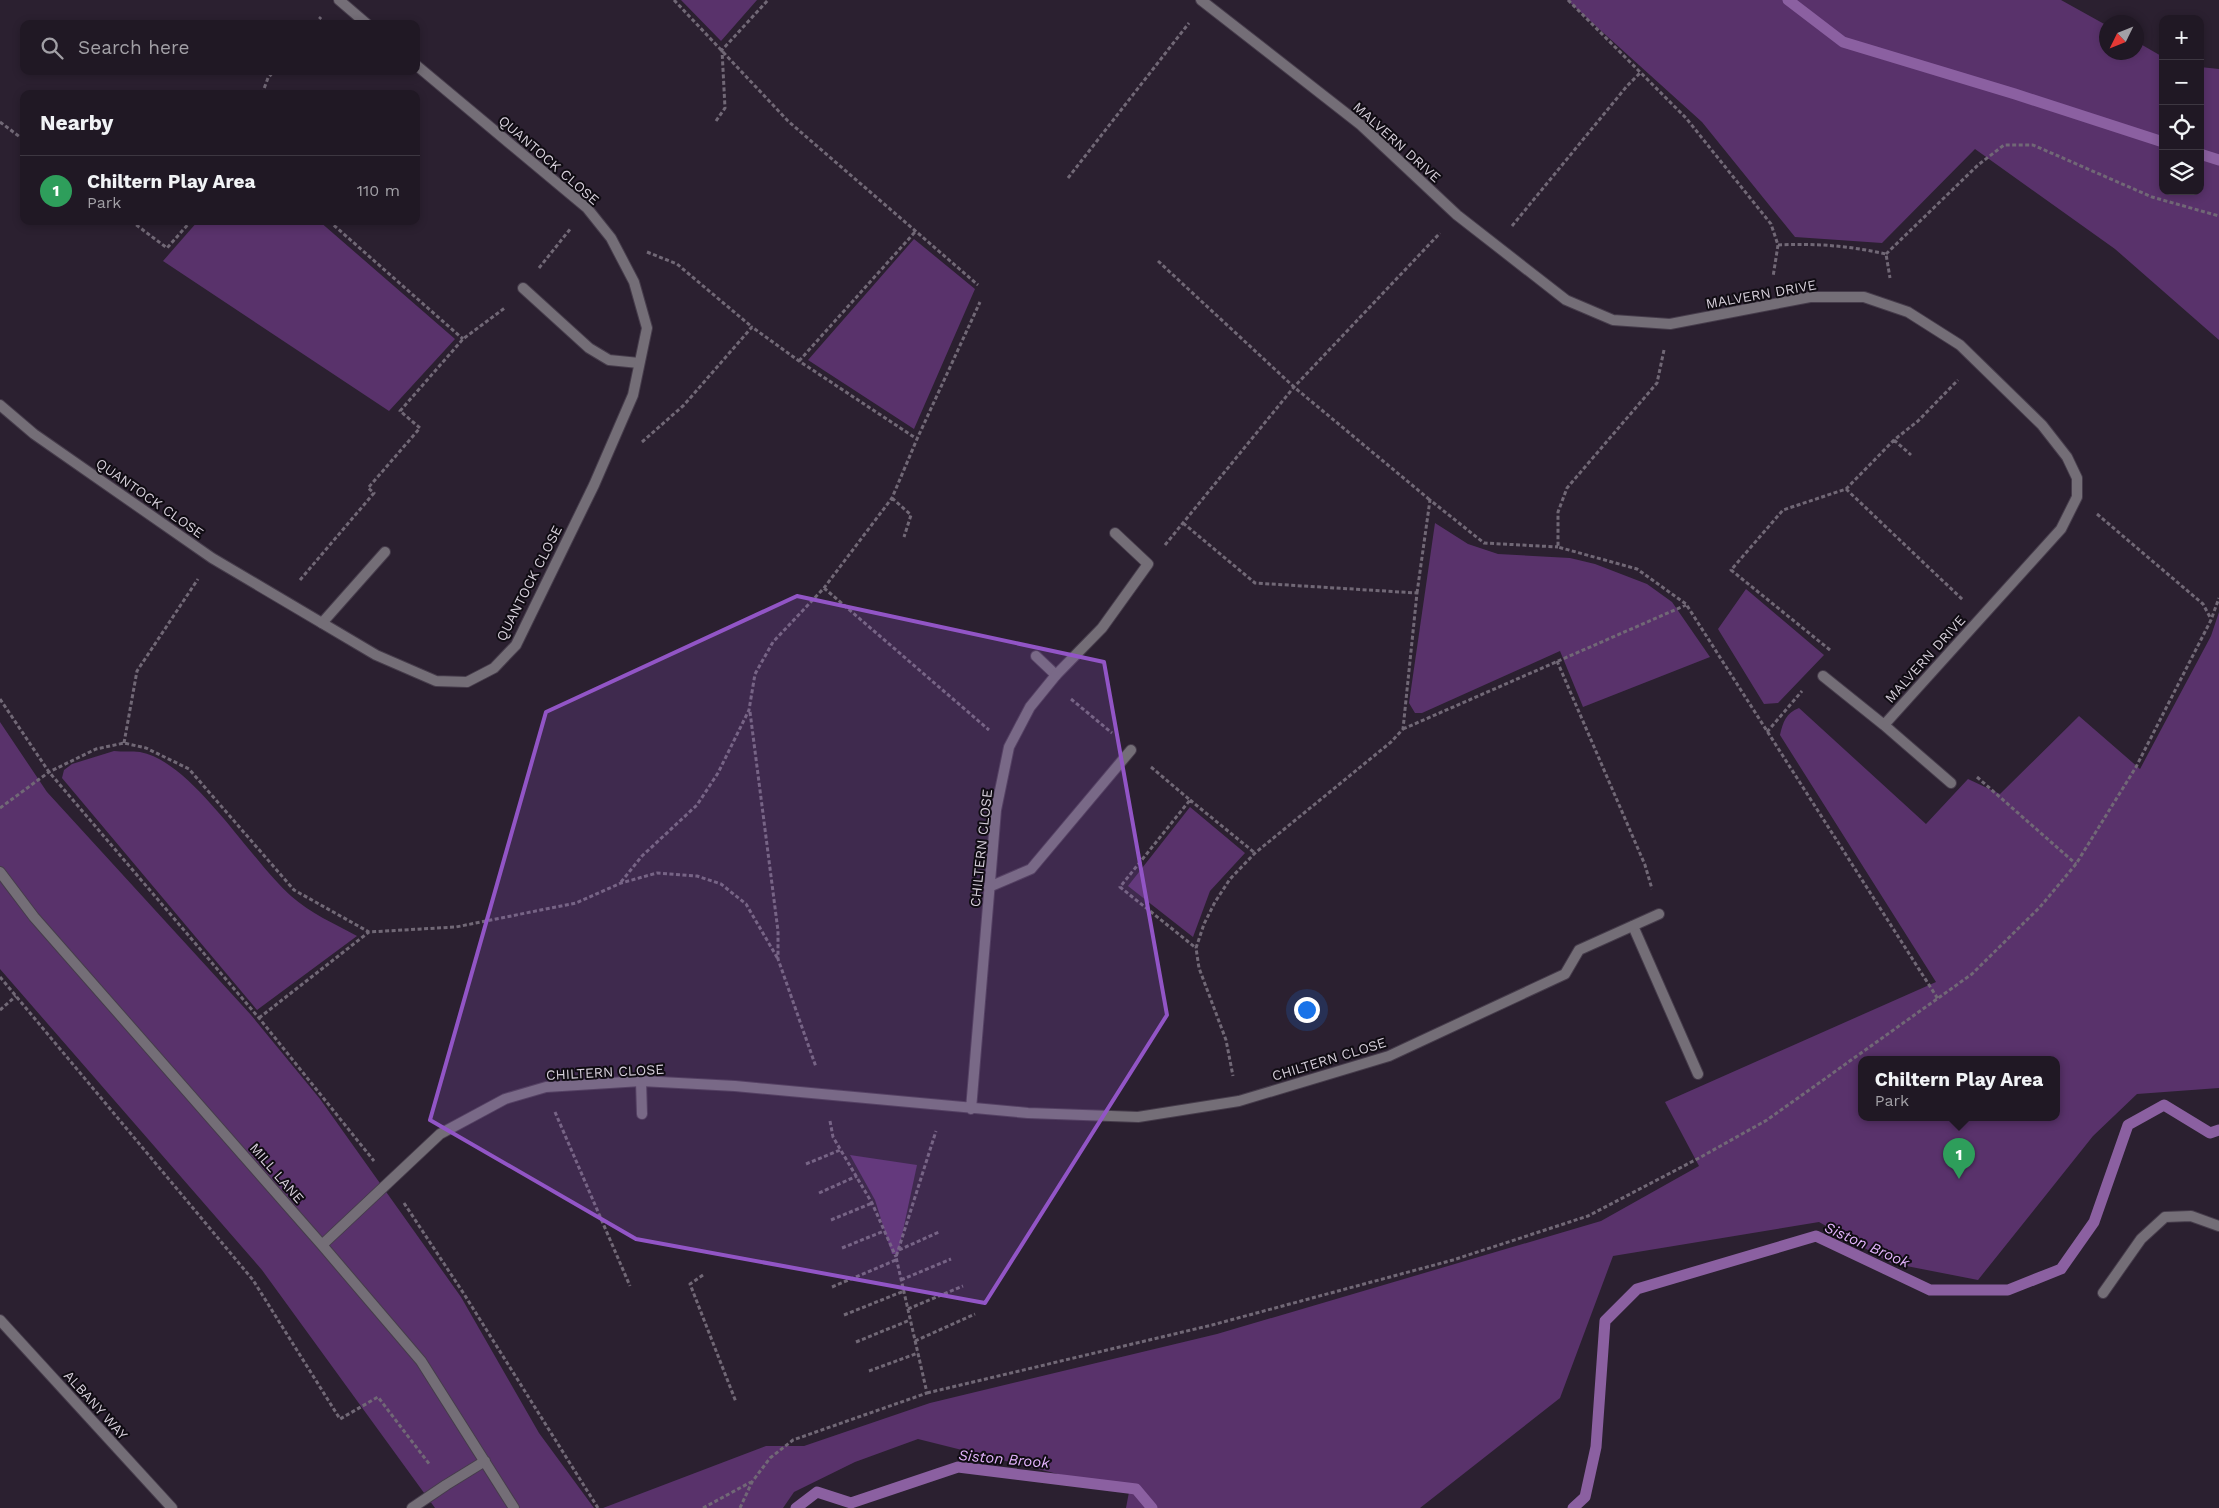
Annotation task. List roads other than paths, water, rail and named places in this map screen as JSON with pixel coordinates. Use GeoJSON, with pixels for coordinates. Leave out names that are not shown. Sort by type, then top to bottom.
{"type":"FeatureCollection","features":[{"type":"Feature","properties":{"kind":"street"},"geometry":{"type":"LineString","coordinates":[[339,0],[362,20]]}},
{"type":"Feature","properties":{"kind":"street","name":"MALVERN DRIVE"},"geometry":{"type":"LineString","coordinates":[[1203,1],[1361,125],[1458,215],[1566,300],[1613,320],[1670,324],[1810,297],[1864,297],[1908,312],[1960,345],[2042,426],[2067,457],[2077,478],[2077,497],[2060,529],[1884,725]]}},
{"type":"Feature","properties":{"kind":"street","name":"QUANTOCK CLOSE"},"geometry":{"type":"LineString","coordinates":[[0,405],[34,434],[212,558],[376,655],[436,681],[466,682],[494,668],[516,645],[594,485],[633,395],[647,328],[634,282],[611,238],[587,208],[420,68]]}},
{"type":"Feature","properties":{"kind":"street"},"geometry":{"type":"LineString","coordinates":[[523,288],[589,348],[609,360],[639,363]]}},
{"type":"Feature","properties":{"kind":"street","name":"CHILTERN CLOSE"},"geometry":{"type":"LineString","coordinates":[[971,1109],[996,810],[1009,748],[1030,707],[1056,675],[1102,628],[1148,564],[1115,533]]}},
{"type":"Feature","properties":{"kind":"street"},"geometry":{"type":"LineString","coordinates":[[322,623],[385,552]]}},
{"type":"Feature","properties":{"kind":"street"},"geometry":{"type":"LineString","coordinates":[[1036,656],[1056,675]]}},
{"type":"Feature","properties":{"kind":"street","name":"MALVERN DRIVE"},"geometry":{"type":"LineString","coordinates":[[1823,676],[1948,780]]}},
{"type":"Feature","properties":{"kind":"street"},"geometry":{"type":"LineString","coordinates":[[989,887],[1031,869],[1131,750]]}},
{"type":"Feature","properties":{"kind":"street","name":"MILL LANE"},"geometry":{"type":"LineString","coordinates":[[0,872],[34,917],[322,1245],[421,1361],[514,1508]]}},
{"type":"Feature","properties":{"kind":"street","name":"CHILTERN CLOSE"},"geometry":{"type":"LineString","coordinates":[[322,1245],[440,1134],[505,1098],[546,1087],[641,1081],[735,1086],[825,1096],[944,1104],[971,1109],[1138,1117],[1239,1101],[1389,1056],[1565,974],[1579,950],[1659,914]]}},
{"type":"Feature","properties":{"kind":"street"},"geometry":{"type":"LineString","coordinates":[[1633,926],[1698,1074]]}},
{"type":"Feature","properties":{"kind":"street"},"geometry":{"type":"LineString","coordinates":[[641,1081],[642,1114]]}},
{"type":"Feature","properties":{"kind":"street"},"geometry":{"type":"LineString","coordinates":[[2103,1294],[2141,1238],[2164,1217],[2191,1216],[2219,1226]]}},
{"type":"Feature","properties":{"kind":"street","name":"ALBANY WAY"},"geometry":{"type":"LineString","coordinates":[[0,1320],[172,1508]]}},
{"type":"Feature","properties":{"kind":"street"},"geometry":{"type":"LineString","coordinates":[[412,1508],[485,1462]]}},
{"type":"Feature","properties":{"kind":"waterway"},"geometry":{"type":"LineString","coordinates":[[1788,0],[1843,42],[2015,94],[2159,141]]}},
{"type":"Feature","properties":{"kind":"waterway"},"geometry":{"type":"LineString","coordinates":[[2204,155],[2219,160]]}},
{"type":"Feature","properties":{"kind":"waterway","name":"Siston Brook"},"geometry":{"type":"LineString","coordinates":[[1573,1508],[1585,1497],[1596,1447],[1605,1321],[1637,1289],[1816,1236],[1930,1290],[2008,1290],[2061,1269],[2094,1222],[2128,1125],[2164,1105],[2210,1133],[2219,1130]]}},
{"type":"Feature","properties":{"kind":"waterway","name":"Siston Brook"},"geometry":{"type":"LineString","coordinates":[[796,1508],[817,1492],[851,1503],[958,1467],[1136,1489],[1152,1508]]}},
{"type":"Feature","properties":{"kind":"place","name":"Chiltern Play Area"},"geometry":{"type":"Point","coordinates":[1959,1179]}}]}
